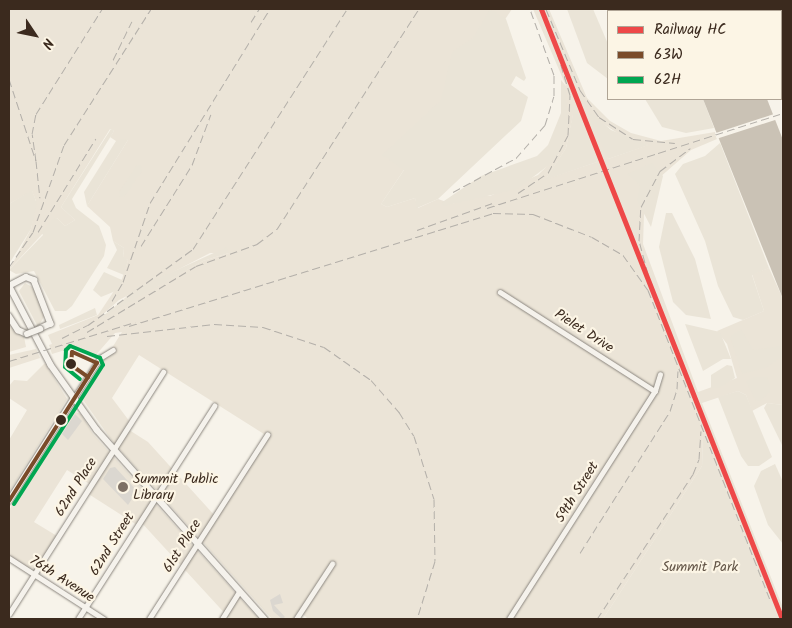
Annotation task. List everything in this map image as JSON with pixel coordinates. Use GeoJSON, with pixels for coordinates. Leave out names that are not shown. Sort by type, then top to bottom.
{"type":"FeatureCollection","features":[{"type":"Feature","properties":{"kind":"main road"},"geometry":{"type":"LineString","coordinates":[[9,316],[18,330],[27,334],[40,329],[51,324],[34,280],[26,277],[9,286],[51,365],[113,450],[154,498],[265,619]]}},
{"type":"Feature","properties":{"kind":"main road"},"geometry":{"type":"LineString","coordinates":[[9,501],[74,398]]}},
{"type":"Feature","properties":{"kind":"street","name":"Pielet Drive"},"geometry":{"type":"LineString","coordinates":[[500,292],[655,391]]}},
{"type":"Feature","properties":{"kind":"street"},"geometry":{"type":"LineString","coordinates":[[74,398],[97,363],[113,350]]}},
{"type":"Feature","properties":{"kind":"street","name":"62nd Place"},"geometry":{"type":"LineString","coordinates":[[9,614],[163,372]]}},
{"type":"Feature","properties":{"kind":"street","name":"59th Street"},"geometry":{"type":"LineString","coordinates":[[509,619],[655,391],[660,375]]}},
{"type":"Feature","properties":{"kind":"street","name":"62nd Street"},"geometry":{"type":"LineString","coordinates":[[78,619],[214,406]]}},
{"type":"Feature","properties":{"kind":"street","name":"61st Place"},"geometry":{"type":"LineString","coordinates":[[149,619],[267,435]]}},
{"type":"Feature","properties":{"kind":"street","name":"76th Avenue"},"geometry":{"type":"LineString","coordinates":[[9,558],[104,619]]}},
{"type":"Feature","properties":{"kind":"street"},"geometry":{"type":"LineString","coordinates":[[296,619],[332,564]]}},
{"type":"Feature","properties":{"kind":"street"},"geometry":{"type":"LineString","coordinates":[[222,619],[239,592]]}},
{"type":"Feature","properties":{"kind":"shaded area"},"geometry":{"type":"Polygon","coordinates":[[[9,9],[512,9],[381,204],[387,207],[415,198],[418,208],[438,199],[452,204],[475,196],[490,196],[538,175],[559,154],[566,86],[533,9],[549,9],[587,98],[610,121],[631,133],[661,141],[715,132],[717,139],[691,150],[659,178],[644,215],[643,244],[698,392],[737,378],[727,344],[717,331],[764,311],[752,274],[769,268],[783,299],[783,405],[767,403],[752,411],[746,395],[738,391],[702,403],[783,608],[783,619],[771,603],[703,433],[702,466],[603,619],[308,619],[299,610],[293,619],[272,619],[113,442],[81,397],[122,332],[115,333],[95,356],[75,347],[52,354],[49,345],[52,344],[48,335],[98,315],[122,279],[128,260],[123,258],[124,248],[113,241],[110,227],[87,206],[128,140],[116,141],[110,137],[114,131],[110,129],[61,207],[75,220],[65,226],[57,218],[9,270],[31,229],[36,201],[32,191],[9,204],[9,9]],[[573,115],[566,148],[546,179],[597,162],[573,115]],[[602,123],[608,159],[648,145],[622,136],[602,123]],[[210,253],[119,300],[100,317],[203,261],[229,253],[210,253]],[[139,355],[112,398],[130,422],[126,428],[148,442],[216,517],[267,436],[139,355]]]}},
{"type":"Feature","properties":{"kind":"shaded area"},"geometry":{"type":"Polygon","coordinates":[[[703,100],[767,100],[783,140],[783,299],[703,100]]]}},
{"type":"Feature","properties":{"kind":"shaded area"},"geometry":{"type":"Polygon","coordinates":[[[9,321],[24,337],[26,347],[9,352],[9,321]]]}},
{"type":"Feature","properties":{"kind":"shaded area"},"geometry":{"type":"Polygon","coordinates":[[[36,349],[40,358],[9,368],[9,355],[36,349]]]}},
{"type":"Feature","properties":{"kind":"shaded area"},"geometry":{"type":"Polygon","coordinates":[[[45,363],[67,399],[9,492],[9,440],[27,410],[9,398],[9,386],[14,380],[27,381],[45,363]]]}},
{"type":"Feature","properties":{"kind":"shaded area"},"geometry":{"type":"Polygon","coordinates":[[[75,412],[81,414],[93,434],[259,619],[230,619],[140,521],[137,525],[87,493],[91,485],[67,470],[34,522],[57,536],[33,575],[9,561],[9,510],[75,412]]]}},
{"type":"Feature","properties":{"kind":"green space"},"geometry":{"type":"Polygon","coordinates":[[[490,9],[506,19],[526,78],[524,81],[516,76],[511,85],[528,97],[521,121],[438,199],[417,208],[415,198],[387,207],[381,204],[404,170],[382,155],[441,100],[452,52],[473,38],[490,9]]]}},
{"type":"Feature","properties":{"kind":"green space"},"geometry":{"type":"Polygon","coordinates":[[[567,9],[593,9],[607,42],[607,78],[587,63],[567,9]]]}},
{"type":"Feature","properties":{"kind":"green space"},"geometry":{"type":"Polygon","coordinates":[[[561,80],[566,86],[568,129],[559,154],[549,165],[517,189],[444,206],[441,203],[481,176],[537,156],[548,145],[561,113],[561,80]]]}},
{"type":"Feature","properties":{"kind":"green space"},"geometry":{"type":"Polygon","coordinates":[[[646,100],[703,100],[714,128],[686,133],[662,127],[646,100]]]}},
{"type":"Feature","properties":{"kind":"green space"},"geometry":{"type":"Polygon","coordinates":[[[573,114],[578,114],[597,162],[545,180],[566,148],[573,114]]]}},
{"type":"Feature","properties":{"kind":"green space"},"geometry":{"type":"Polygon","coordinates":[[[593,114],[611,130],[649,145],[608,159],[588,115],[593,114]]]}},
{"type":"Feature","properties":{"kind":"green space"},"geometry":{"type":"Polygon","coordinates":[[[111,129],[114,131],[72,199],[76,208],[99,226],[106,245],[104,256],[72,306],[66,311],[55,311],[34,271],[16,274],[9,270],[43,235],[41,232],[52,220],[57,218],[65,226],[75,220],[61,207],[111,129]]]}},
{"type":"Feature","properties":{"kind":"green space"},"geometry":{"type":"Polygon","coordinates":[[[128,140],[87,206],[84,192],[116,141],[128,140]]]}},
{"type":"Feature","properties":{"kind":"green space"},"geometry":{"type":"Polygon","coordinates":[[[720,143],[769,268],[752,275],[764,311],[743,320],[733,317],[718,286],[705,241],[675,174],[683,164],[705,156],[720,143]]]}},
{"type":"Feature","properties":{"kind":"green space"},"geometry":{"type":"Polygon","coordinates":[[[652,163],[663,176],[651,227],[637,200],[640,185],[627,174],[652,163]]]}},
{"type":"Feature","properties":{"kind":"green space"},"geometry":{"type":"Polygon","coordinates":[[[141,165],[142,171],[125,196],[120,197],[119,192],[136,166],[141,165]]]}},
{"type":"Feature","properties":{"kind":"green space"},"geometry":{"type":"Polygon","coordinates":[[[32,190],[37,204],[31,229],[9,264],[9,204],[32,190]]]}},
{"type":"Feature","properties":{"kind":"green space"},"geometry":{"type":"Polygon","coordinates":[[[666,213],[672,213],[695,259],[711,319],[686,315],[673,302],[659,247],[666,213]]]}},
{"type":"Feature","properties":{"kind":"green space"},"geometry":{"type":"Polygon","coordinates":[[[113,241],[124,248],[123,257],[128,260],[124,275],[107,268],[117,250],[113,241]]]}},
{"type":"Feature","properties":{"kind":"green space"},"geometry":{"type":"Polygon","coordinates":[[[227,247],[229,253],[203,261],[101,318],[137,288],[227,247]]]}},
{"type":"Feature","properties":{"kind":"green space"},"geometry":{"type":"Polygon","coordinates":[[[104,272],[122,280],[118,290],[101,297],[93,290],[104,272]]]}},
{"type":"Feature","properties":{"kind":"green space"},"geometry":{"type":"Polygon","coordinates":[[[25,283],[34,288],[45,315],[38,327],[19,291],[25,283]]]}},
{"type":"Feature","properties":{"kind":"green space"},"geometry":{"type":"Polygon","coordinates":[[[95,308],[97,315],[60,329],[59,325],[95,308]]]}},
{"type":"Feature","properties":{"kind":"green space"},"geometry":{"type":"Polygon","coordinates":[[[685,324],[720,332],[731,359],[723,359],[703,371],[685,324]]]}},
{"type":"Feature","properties":{"kind":"green space"},"geometry":{"type":"Polygon","coordinates":[[[741,329],[753,350],[780,346],[783,356],[766,368],[742,374],[730,337],[741,329]]]}},
{"type":"Feature","properties":{"kind":"green space"},"geometry":{"type":"Polygon","coordinates":[[[727,365],[732,366],[735,378],[719,388],[711,388],[711,375],[727,365]]]}},
{"type":"Feature","properties":{"kind":"green space"},"geometry":{"type":"Polygon","coordinates":[[[754,377],[767,377],[770,384],[770,392],[760,401],[755,400],[746,381],[754,377]]]}},
{"type":"Feature","properties":{"kind":"green space"},"geometry":{"type":"Polygon","coordinates":[[[738,391],[746,395],[772,457],[759,466],[748,466],[741,456],[718,397],[738,391]]]}},
{"type":"Feature","properties":{"kind":"green space"},"geometry":{"type":"Polygon","coordinates":[[[767,403],[783,405],[783,447],[764,408],[767,403]]]}},
{"type":"Feature","properties":{"kind":"green space","name":"Summit Park"},"geometry":{"type":"Polygon","coordinates":[[[703,431],[780,619],[603,619],[702,466],[703,431]]]}},
{"type":"Feature","properties":{"kind":"green space"},"geometry":{"type":"Polygon","coordinates":[[[775,464],[783,482],[783,544],[768,525],[754,486],[761,471],[775,464]]]}},
{"type":"Feature","properties":{"kind":"pier"},"geometry":{"type":"Polygon","coordinates":[[[774,114],[776,120],[717,139],[715,133],[774,114]]]}},
{"type":"Feature","properties":{"kind":"building"},"geometry":{"type":"Polygon","coordinates":[[[75,414],[82,421],[68,440],[62,434],[75,414]]]}},
{"type":"Feature","properties":{"kind":"building","name":"Summit Public Library"},"geometry":{"type":"Polygon","coordinates":[[[115,467],[137,491],[128,505],[103,479],[110,468],[115,467]]]}},
{"type":"Feature","properties":{"kind":"building"},"geometry":{"type":"Polygon","coordinates":[[[280,594],[283,603],[274,605],[285,617],[282,619],[273,611],[270,600],[280,594]]]}},
{"type":"Feature","properties":{"kind":"railway"},"geometry":{"type":"LineString","coordinates":[[36,161],[32,134],[36,114],[102,9]]}},
{"type":"Feature","properties":{"kind":"railway"},"geometry":{"type":"LineString","coordinates":[[9,267],[33,232],[64,145],[151,9]]}},
{"type":"Feature","properties":{"kind":"railway"},"geometry":{"type":"LineString","coordinates":[[251,22],[259,9]]}},
{"type":"Feature","properties":{"kind":"railway"},"geometry":{"type":"LineString","coordinates":[[112,301],[123,282],[150,203],[270,9]]}},
{"type":"Feature","properties":{"kind":"railway"},"geometry":{"type":"LineString","coordinates":[[62,338],[88,325],[193,249],[347,9]]}},
{"type":"Feature","properties":{"kind":"railway"},"geometry":{"type":"LineString","coordinates":[[87,332],[196,266],[257,244],[277,229],[419,9]]}},
{"type":"Feature","properties":{"kind":"railway"},"geometry":{"type":"LineString","coordinates":[[453,192],[516,158],[545,125],[554,96],[554,75],[530,9]]}},
{"type":"Feature","properties":{"kind":"railway"},"geometry":{"type":"LineString","coordinates":[[546,9],[580,90],[599,117],[633,139],[675,143]]}},
{"type":"Feature","properties":{"kind":"railway"},"geometry":{"type":"LineString","coordinates":[[113,60],[132,21]]}},
{"type":"Feature","properties":{"kind":"railway"},"geometry":{"type":"LineString","coordinates":[[518,193],[548,173],[568,135],[570,95],[554,42]]}},
{"type":"Feature","properties":{"kind":"railway"},"geometry":{"type":"LineString","coordinates":[[9,79],[36,161],[40,198]]}},
{"type":"Feature","properties":{"kind":"railway"},"geometry":{"type":"LineString","coordinates":[[487,208],[783,113]]}},
{"type":"Feature","properties":{"kind":"railway"},"geometry":{"type":"LineString","coordinates":[[141,246],[192,165],[211,114]]}},
{"type":"Feature","properties":{"kind":"railway"},"geometry":{"type":"LineString","coordinates":[[38,232],[96,138]]}},
{"type":"Feature","properties":{"kind":"railway"},"geometry":{"type":"LineString","coordinates":[[648,274],[639,241],[641,207],[660,171],[690,148]]}},
{"type":"Feature","properties":{"kind":"railway"},"geometry":{"type":"LineString","coordinates":[[417,230],[493,203]]}},
{"type":"Feature","properties":{"kind":"railway"},"geometry":{"type":"LineString","coordinates":[[129,326],[493,213],[533,214],[592,237],[623,255],[648,290],[771,602]]}},
{"type":"Feature","properties":{"kind":"railway"},"geometry":{"type":"LineString","coordinates":[[9,361],[135,322]]}},
{"type":"Feature","properties":{"kind":"railway"},"geometry":{"type":"LineString","coordinates":[[107,336],[214,324],[263,327],[324,347],[371,380],[399,412],[414,436],[434,499],[435,561],[417,619]]}},
{"type":"Feature","properties":{"kind":"railway"},"geometry":{"type":"LineString","coordinates":[[580,553],[670,411],[677,389],[678,371]]}},
{"type":"Feature","properties":{"kind":"railway"},"geometry":{"type":"LineString","coordinates":[[597,619],[693,474],[699,459],[701,431]]}},
{"type":"Feature","properties":{"kind":"rail line","name":"HC"},"geometry":{"type":"LineString","coordinates":[[541,9],[782,619]]}},
{"type":"Feature","properties":{"kind":"transit line","name":"62H"},"geometry":{"type":"LineString","coordinates":[[14,504],[103,365],[100,358],[70,346],[66,350],[65,367],[80,379]]}},
{"type":"Feature","properties":{"kind":"transit line","name":"63W"},"geometry":{"type":"LineString","coordinates":[[9,501],[97,363],[72,352],[71,365],[88,377]]}},
{"type":"Feature","properties":{"kind":"place","name":"Summit Public Library"},"geometry":{"type":"Point","coordinates":[123,487]}}]}
